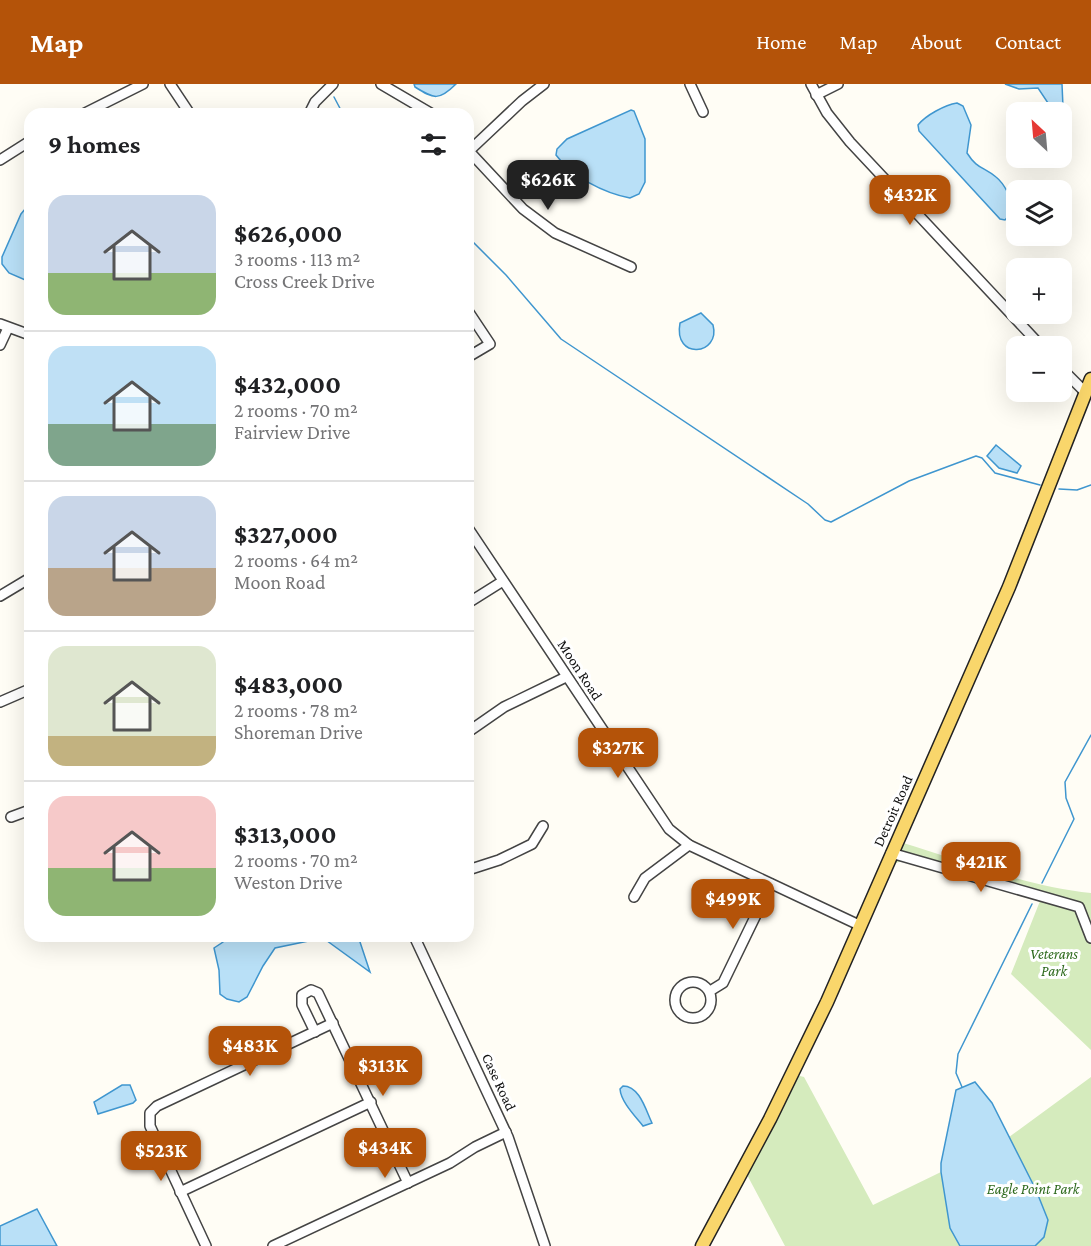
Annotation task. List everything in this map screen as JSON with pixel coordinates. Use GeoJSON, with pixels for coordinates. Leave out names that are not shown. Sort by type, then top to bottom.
{"type":"FeatureCollection","features":[{"type":"Feature","properties":{"kind":"main road","name":"Detroit Road"},"geometry":{"type":"LineString","coordinates":[[702,1246],[796,1068],[1009,587],[1091,379]]}},
{"type":"Feature","properties":{"kind":"street"},"geometry":{"type":"LineString","coordinates":[[95,108],[143,84]]}},
{"type":"Feature","properties":{"kind":"street"},"geometry":{"type":"LineString","coordinates":[[170,84],[186,108]]}},
{"type":"Feature","properties":{"kind":"street"},"geometry":{"type":"LineString","coordinates":[[312,108],[333,84]]}},
{"type":"Feature","properties":{"kind":"street"},"geometry":{"type":"LineString","coordinates":[[381,84],[422,108]]}},
{"type":"Feature","properties":{"kind":"street"},"geometry":{"type":"LineString","coordinates":[[474,145],[522,100],[544,84]]}},
{"type":"Feature","properties":{"kind":"street"},"geometry":{"type":"LineString","coordinates":[[690,84],[704,112]]}},
{"type":"Feature","properties":{"kind":"street"},"geometry":{"type":"LineString","coordinates":[[811,84],[834,124],[1032,336]]}},
{"type":"Feature","properties":{"kind":"street"},"geometry":{"type":"LineString","coordinates":[[816,95],[837,84]]}},
{"type":"Feature","properties":{"kind":"street"},"geometry":{"type":"LineString","coordinates":[[0,160],[24,145]]}},
{"type":"Feature","properties":{"kind":"street"},"geometry":{"type":"LineString","coordinates":[[474,155],[523,209],[555,233],[631,267]]}},
{"type":"Feature","properties":{"kind":"street"},"geometry":{"type":"LineString","coordinates":[[474,320],[490,344],[474,353]]}},
{"type":"Feature","properties":{"kind":"street"},"geometry":{"type":"LineString","coordinates":[[0,345],[4,326],[24,333]]}},
{"type":"Feature","properties":{"kind":"street"},"geometry":{"type":"LineString","coordinates":[[1072,379],[1086,393]]}},
{"type":"Feature","properties":{"kind":"street","name":"Moon Road"},"geometry":{"type":"LineString","coordinates":[[474,537],[671,832],[689,844],[859,925]]}},
{"type":"Feature","properties":{"kind":"street"},"geometry":{"type":"LineString","coordinates":[[474,599],[503,581]]}},
{"type":"Feature","properties":{"kind":"street"},"geometry":{"type":"LineString","coordinates":[[0,596],[24,582]]}},
{"type":"Feature","properties":{"kind":"street"},"geometry":{"type":"LineString","coordinates":[[474,728],[504,707],[566,677]]}},
{"type":"Feature","properties":{"kind":"street"},"geometry":{"type":"LineString","coordinates":[[0,702],[24,692]]}},
{"type":"Feature","properties":{"kind":"street"},"geometry":{"type":"LineString","coordinates":[[11,817],[24,812]]}},
{"type":"Feature","properties":{"kind":"street"},"geometry":{"type":"LineString","coordinates":[[474,868],[499,860],[532,844],[543,826]]}},
{"type":"Feature","properties":{"kind":"street"},"geometry":{"type":"LineString","coordinates":[[634,897],[645,878],[689,844]]}},
{"type":"Feature","properties":{"kind":"street"},"geometry":{"type":"LineString","coordinates":[[891,853],[1079,907],[1091,938]]}},
{"type":"Feature","properties":{"kind":"street"},"geometry":{"type":"LineString","coordinates":[[710,991],[723,983],[771,884]]}},
{"type":"Feature","properties":{"kind":"street","name":"Case Road"},"geometry":{"type":"LineString","coordinates":[[417,942],[506,1132],[545,1246]]}},
{"type":"Feature","properties":{"kind":"street"},"geometry":{"type":"LineString","coordinates":[[688,982],[701,983],[710,991],[712,1003],[710,1009],[702,1017],[684,1017],[676,1007],[675,995],[682,985],[688,982]]}},
{"type":"Feature","properties":{"kind":"street"},"geometry":{"type":"LineString","coordinates":[[315,1032],[301,1002],[302,995],[314,990],[318,993],[333,1023],[408,1183]]}},
{"type":"Feature","properties":{"kind":"street"},"geometry":{"type":"LineString","coordinates":[[206,1246],[150,1126],[150,1113],[157,1106],[333,1023]]}},
{"type":"Feature","properties":{"kind":"street"},"geometry":{"type":"LineString","coordinates":[[180,1192],[371,1102]]}},
{"type":"Feature","properties":{"kind":"street"},"geometry":{"type":"LineString","coordinates":[[273,1246],[450,1163],[475,1147],[506,1132]]}},
{"type":"Feature","properties":{"kind":"green space","name":"Veterans Park"},"geometry":{"type":"Polygon","coordinates":[[[900,842],[1018,879],[1091,893],[1091,1050],[1011,974],[1040,901],[902,861],[893,864],[900,842]]]}},
{"type":"Feature","properties":{"kind":"green space","name":"Eagle Point Park"},"geometry":{"type":"Polygon","coordinates":[[[796,1075],[804,1077],[873,1205],[941,1172],[956,1090],[975,1082],[990,1101],[1009,1137],[1091,1077],[1091,1246],[785,1246],[745,1171],[796,1075]]]}},
{"type":"Feature","properties":{"kind":"water"},"geometry":{"type":"Polygon","coordinates":[[[414,84],[456,84],[441,96],[432,96],[415,87],[414,84]]]}},
{"type":"Feature","properties":{"kind":"water"},"geometry":{"type":"Polygon","coordinates":[[[1005,84],[1062,84],[1063,102],[1047,102],[1038,88],[1019,89],[1005,84]]]}},
{"type":"Feature","properties":{"kind":"water"},"geometry":{"type":"Polygon","coordinates":[[[957,103],[963,106],[971,125],[967,153],[977,165],[999,180],[1006,190],[1005,220],[1000,219],[919,131],[918,125],[926,118],[957,103]]]}},
{"type":"Feature","properties":{"kind":"water"},"geometry":{"type":"Polygon","coordinates":[[[631,110],[634,111],[645,139],[645,182],[639,194],[630,198],[589,183],[556,155],[557,149],[567,139],[631,110]]]}},
{"type":"Feature","properties":{"kind":"water"},"geometry":{"type":"Polygon","coordinates":[[[24,210],[24,279],[9,273],[2,264],[2,257],[24,210]]]}},
{"type":"Feature","properties":{"kind":"water"},"geometry":{"type":"Polygon","coordinates":[[[701,313],[713,325],[714,335],[704,348],[689,348],[683,344],[680,323],[701,313]]]}},
{"type":"Feature","properties":{"kind":"water"},"geometry":{"type":"Polygon","coordinates":[[[996,445],[1021,466],[1017,473],[999,468],[987,456],[996,445]]]}},
{"type":"Feature","properties":{"kind":"water"},"geometry":{"type":"Polygon","coordinates":[[[223,942],[304,942],[275,948],[247,997],[239,1002],[227,999],[220,994],[219,970],[214,948],[223,942]]]}},
{"type":"Feature","properties":{"kind":"water"},"geometry":{"type":"Polygon","coordinates":[[[329,942],[360,942],[370,972],[329,942]]]}},
{"type":"Feature","properties":{"kind":"water"},"geometry":{"type":"Polygon","coordinates":[[[975,1082],[992,1103],[1036,1190],[1048,1220],[1044,1237],[1035,1246],[960,1246],[950,1228],[941,1163],[956,1090],[975,1082]]]}},
{"type":"Feature","properties":{"kind":"water"},"geometry":{"type":"Polygon","coordinates":[[[122,1085],[130,1085],[136,1100],[98,1114],[94,1102],[122,1085]]]}},
{"type":"Feature","properties":{"kind":"water"},"geometry":{"type":"Polygon","coordinates":[[[623,1086],[634,1090],[638,1095],[652,1123],[643,1126],[632,1113],[621,1094],[620,1089],[623,1086]]]}},
{"type":"Feature","properties":{"kind":"water"},"geometry":{"type":"Polygon","coordinates":[[[37,1209],[57,1246],[0,1246],[0,1226],[37,1209]]]}},
{"type":"Feature","properties":{"kind":"waterway"},"geometry":{"type":"LineString","coordinates":[[334,97],[340,108]]}},
{"type":"Feature","properties":{"kind":"waterway"},"geometry":{"type":"LineString","coordinates":[[474,243],[506,275],[561,339],[808,504],[825,520],[831,522],[909,481],[976,456],[982,458],[995,473],[1040,485]]}},
{"type":"Feature","properties":{"kind":"waterway"},"geometry":{"type":"LineString","coordinates":[[1059,489],[1077,490],[1091,485]]}},
{"type":"Feature","properties":{"kind":"waterway"},"geometry":{"type":"LineString","coordinates":[[1042,883],[1074,819],[1066,798],[1065,782],[1091,735]]}},
{"type":"Feature","properties":{"kind":"waterway"},"geometry":{"type":"LineString","coordinates":[[962,1087],[956,1073],[958,1054],[1032,904]]}}]}
